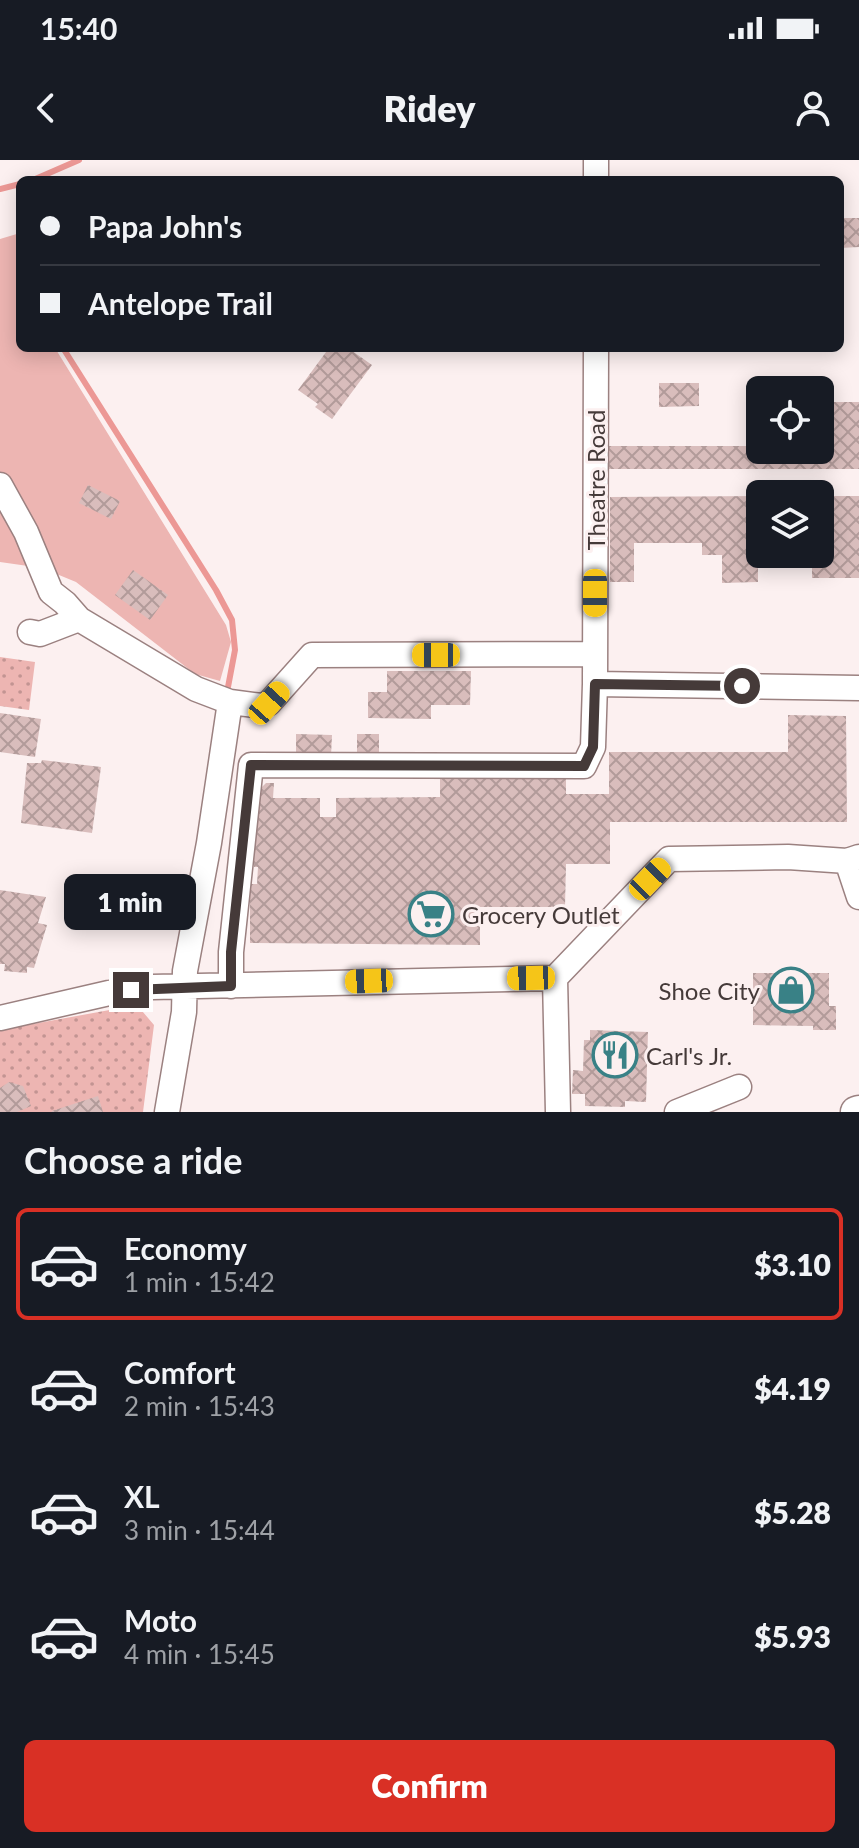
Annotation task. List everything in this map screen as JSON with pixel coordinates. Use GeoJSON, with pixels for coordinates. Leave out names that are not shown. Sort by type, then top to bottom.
{"type":"FeatureCollection","features":[{"type":"Feature","properties":{"kind":"street","name":"Theatre Road"},"geometry":{"type":"LineString","coordinates":[[231,986],[231,952],[251,765],[584,766],[593,747],[595,684],[596,352]]}},
{"type":"Feature","properties":{"kind":"street"},"geometry":{"type":"LineString","coordinates":[[0,485],[26,532],[51,592],[79,619],[196,689],[230,702],[262,706],[269,703],[312,655],[595,654]]}},
{"type":"Feature","properties":{"kind":"street"},"geometry":{"type":"LineString","coordinates":[[30,632],[40,634],[79,619]]}},
{"type":"Feature","properties":{"kind":"street"},"geometry":{"type":"LineString","coordinates":[[595,684],[859,688]]}},
{"type":"Feature","properties":{"kind":"street"},"geometry":{"type":"LineString","coordinates":[[167,1112],[184,1012],[185,971],[209,843],[230,702]]}},
{"type":"Feature","properties":{"kind":"street"},"geometry":{"type":"LineString","coordinates":[[558,1112],[555,978],[669,859],[853,859],[859,897]]}},
{"type":"Feature","properties":{"kind":"street"},"geometry":{"type":"LineString","coordinates":[[0,1018],[109,993],[152,987],[555,978]]}},
{"type":"Feature","properties":{"kind":"street"},"geometry":{"type":"LineString","coordinates":[[677,1112],[739,1087]]}},
{"type":"Feature","properties":{"kind":"shaded area"},"geometry":{"type":"Polygon","coordinates":[[[16,234],[16,352],[57,352],[226,625],[231,642],[220,681],[195,674],[76,582],[42,568],[0,562],[0,239],[16,234]]]}},
{"type":"Feature","properties":{"kind":"shaded area"},"geometry":{"type":"Polygon","coordinates":[[[0,657],[35,662],[29,710],[0,706],[0,657]]]}},
{"type":"Feature","properties":{"kind":"shaded area"},"geometry":{"type":"Polygon","coordinates":[[[137,1005],[154,1025],[143,1112],[0,1112],[0,1030],[137,1005]]]}},
{"type":"Feature","properties":{"kind":"building"},"geometry":{"type":"Polygon","coordinates":[[[844,218],[859,218],[859,247],[844,248],[844,218]]]}},
{"type":"Feature","properties":{"kind":"building"},"geometry":{"type":"Polygon","coordinates":[[[326,352],[354,352],[372,365],[332,419],[298,390],[326,352]]]}},
{"type":"Feature","properties":{"kind":"building"},"geometry":{"type":"Polygon","coordinates":[[[659,383],[699,383],[699,406],[659,407],[659,383]]]}},
{"type":"Feature","properties":{"kind":"building"},"geometry":{"type":"Polygon","coordinates":[[[834,402],[859,402],[859,469],[609,469],[609,446],[746,446],[746,464],[834,464],[834,402]]]}},
{"type":"Feature","properties":{"kind":"building"},"geometry":{"type":"Polygon","coordinates":[[[88,485],[120,501],[111,519],[79,503],[88,485]]]}},
{"type":"Feature","properties":{"kind":"building"},"geometry":{"type":"Polygon","coordinates":[[[746,496],[746,568],[758,568],[758,582],[722,583],[722,555],[702,555],[702,543],[634,543],[634,582],[610,582],[610,497],[746,496]]]}},
{"type":"Feature","properties":{"kind":"building"},"geometry":{"type":"Polygon","coordinates":[[[834,496],[859,496],[859,578],[812,578],[812,568],[834,568],[834,496]]]}},
{"type":"Feature","properties":{"kind":"building"},"geometry":{"type":"Polygon","coordinates":[[[133,570],[168,595],[150,620],[115,595],[133,570]]]}},
{"type":"Feature","properties":{"kind":"building"},"geometry":{"type":"Polygon","coordinates":[[[387,671],[471,671],[470,705],[431,705],[431,719],[368,718],[368,692],[387,692],[387,671]]]}},
{"type":"Feature","properties":{"kind":"building"},"geometry":{"type":"Polygon","coordinates":[[[0,713],[41,719],[35,757],[0,752],[0,713]]]}},
{"type":"Feature","properties":{"kind":"building"},"geometry":{"type":"Polygon","coordinates":[[[788,715],[846,716],[847,822],[610,822],[610,864],[566,864],[565,907],[480,907],[480,945],[250,943],[250,884],[257,884],[258,867],[254,867],[254,806],[258,791],[266,783],[274,783],[273,798],[320,798],[320,817],[336,817],[336,798],[440,797],[440,771],[566,775],[566,794],[609,794],[609,752],[788,752],[788,715]]]}},
{"type":"Feature","properties":{"kind":"building"},"geometry":{"type":"Polygon","coordinates":[[[296,734],[332,735],[331,756],[296,755],[296,734]]]}},
{"type":"Feature","properties":{"kind":"building"},"geometry":{"type":"Polygon","coordinates":[[[357,734],[379,734],[379,760],[357,759],[357,734]]]}},
{"type":"Feature","properties":{"kind":"building"},"geometry":{"type":"Polygon","coordinates":[[[42,760],[101,767],[92,833],[21,823],[27,763],[41,763],[42,760]]]}},
{"type":"Feature","properties":{"kind":"building"},"geometry":{"type":"Polygon","coordinates":[[[0,890],[46,897],[38,923],[47,925],[34,968],[27,967],[27,973],[4,971],[5,964],[0,964],[0,890]]]}},
{"type":"Feature","properties":{"kind":"building","name":"Shoe City"},"geometry":{"type":"Polygon","coordinates":[[[753,973],[829,973],[829,1006],[836,1006],[836,1030],[813,1030],[813,1026],[753,1025],[753,973]]]}},
{"type":"Feature","properties":{"kind":"building","name":"Carl's Jr."},"geometry":{"type":"Polygon","coordinates":[[[590,1030],[648,1032],[646,1102],[625,1101],[625,1107],[585,1106],[585,1094],[572,1094],[573,1070],[583,1071],[584,1040],[590,1040],[590,1030]]]}},
{"type":"Feature","properties":{"kind":"building"},"geometry":{"type":"Polygon","coordinates":[[[9,1082],[23,1086],[31,1106],[17,1112],[0,1112],[0,1088],[9,1082]]]}},
{"type":"Feature","properties":{"kind":"building"},"geometry":{"type":"Polygon","coordinates":[[[98,1096],[103,1112],[52,1112],[52,1111],[98,1096]]]}},
{"type":"Feature","properties":{"kind":"waterway"},"geometry":{"type":"LineString","coordinates":[[42,176],[79,160]]}},
{"type":"Feature","properties":{"kind":"waterway"},"geometry":{"type":"LineString","coordinates":[[0,189],[16,185]]}},
{"type":"Feature","properties":{"kind":"waterway"},"geometry":{"type":"LineString","coordinates":[[66,352],[232,620],[235,650],[228,687]]}},
{"type":"Feature","properties":{"kind":"place","name":"Grocery Outlet"},"geometry":{"type":"Point","coordinates":[431,914]}},
{"type":"Feature","properties":{"kind":"place","name":"Shoe City"},"geometry":{"type":"Point","coordinates":[791,990]}},
{"type":"Feature","properties":{"kind":"place","name":"Carl's Jr."},"geometry":{"type":"Point","coordinates":[615,1055]}},
{"type":"Feature","properties":{"kind":"route"},"geometry":{"type":"LineString","coordinates":[[131,990],[231,986],[231,952],[251,765],[584,766],[593,747],[595,684],[742,686]]}}]}
